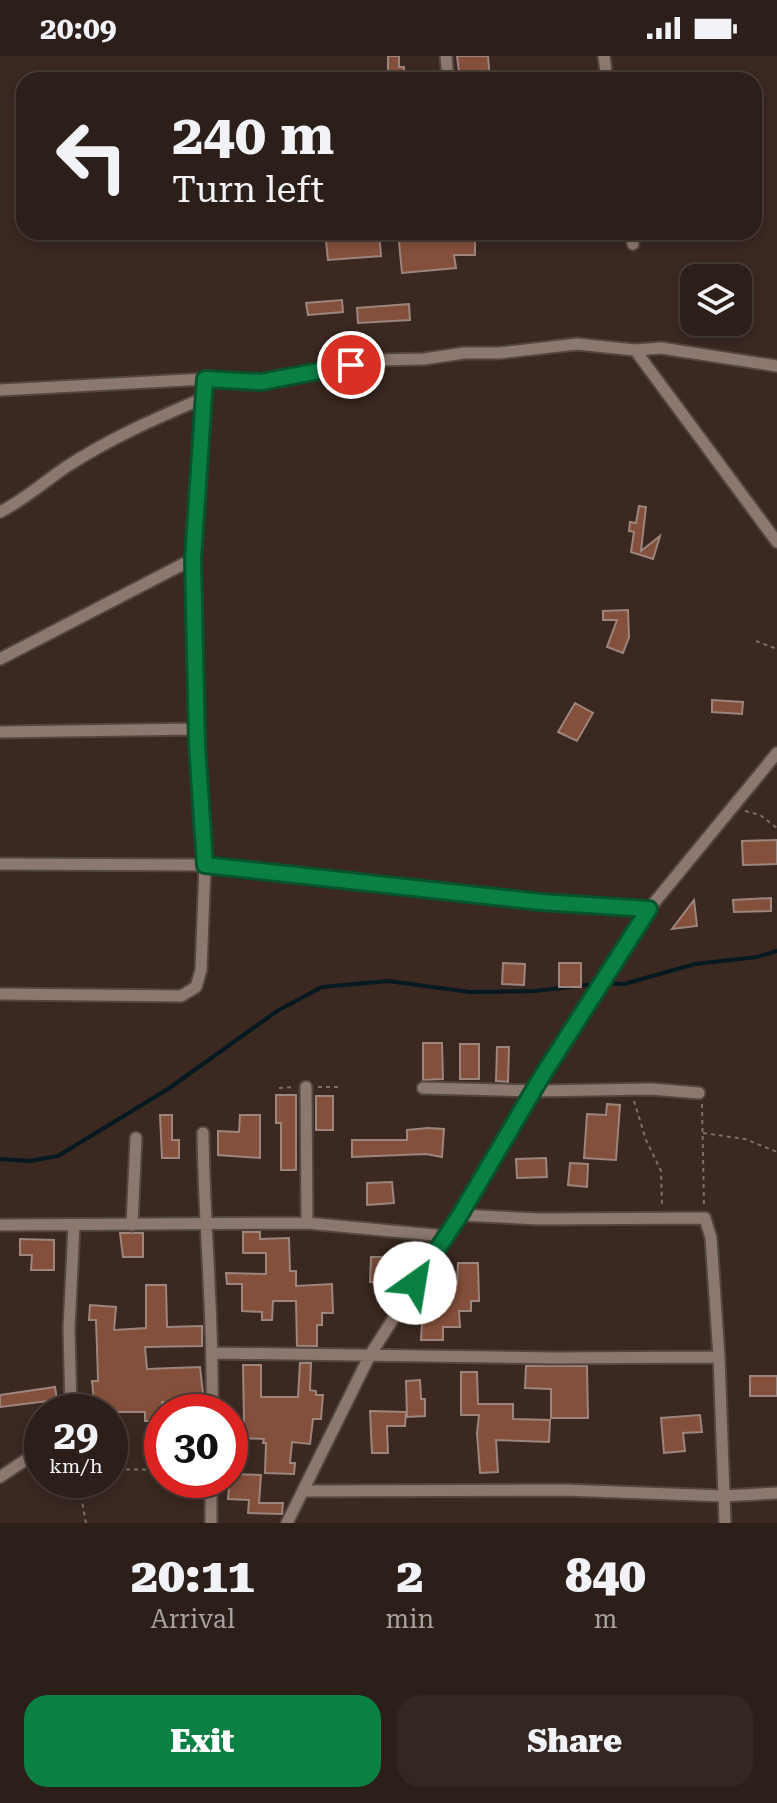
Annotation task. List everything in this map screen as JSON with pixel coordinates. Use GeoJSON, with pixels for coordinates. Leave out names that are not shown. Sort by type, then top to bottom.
{"type":"FeatureCollection","features":[{"type":"Feature","properties":{"kind":"street"},"geometry":{"type":"LineString","coordinates":[[0,390],[205,379],[261,382],[375,360],[424,359],[577,344],[635,350],[661,348],[777,366]]}},
{"type":"Feature","properties":{"kind":"street"},"geometry":{"type":"LineString","coordinates":[[635,350],[777,542]]}},
{"type":"Feature","properties":{"kind":"street"},"geometry":{"type":"LineString","coordinates":[[0,994],[181,996],[196,987],[201,970],[205,865],[197,729],[193,559],[205,379]]}},
{"type":"Feature","properties":{"kind":"street"},"geometry":{"type":"LineString","coordinates":[[0,512],[67,466],[146,422],[204,398]]}},
{"type":"Feature","properties":{"kind":"street"},"geometry":{"type":"LineString","coordinates":[[0,659],[193,559]]}},
{"type":"Feature","properties":{"kind":"street"},"geometry":{"type":"LineString","coordinates":[[0,732],[197,729]]}},
{"type":"Feature","properties":{"kind":"street"},"geometry":{"type":"LineString","coordinates":[[287,1523],[370,1355],[460,1215],[536,1091],[542,1076],[649,909],[777,753]]}},
{"type":"Feature","properties":{"kind":"street"},"geometry":{"type":"LineString","coordinates":[[0,864],[205,865],[541,902],[649,909]]}},
{"type":"Feature","properties":{"kind":"street"},"geometry":{"type":"LineString","coordinates":[[306,1087],[307,1223]]}},
{"type":"Feature","properties":{"kind":"street"},"geometry":{"type":"LineString","coordinates":[[423,1088],[699,1093]]}},
{"type":"Feature","properties":{"kind":"street"},"geometry":{"type":"LineString","coordinates":[[203,1133],[212,1394]]}},
{"type":"Feature","properties":{"kind":"street"},"geometry":{"type":"LineString","coordinates":[[132,1225],[136,1138]]}},
{"type":"Feature","properties":{"kind":"street"},"geometry":{"type":"LineString","coordinates":[[460,1215],[540,1219],[705,1218],[711,1238],[719,1357],[725,1523]]}},
{"type":"Feature","properties":{"kind":"street"},"geometry":{"type":"LineString","coordinates":[[0,1225],[307,1223],[445,1236]]}},
{"type":"Feature","properties":{"kind":"street"},"geometry":{"type":"LineString","coordinates":[[71,1394],[69,1328],[74,1226]]}},
{"type":"Feature","properties":{"kind":"street"},"geometry":{"type":"LineString","coordinates":[[213,1353],[719,1357]]}},
{"type":"Feature","properties":{"kind":"street"},"geometry":{"type":"LineString","coordinates":[[0,1477],[24,1461]]}},
{"type":"Feature","properties":{"kind":"street"},"geometry":{"type":"LineString","coordinates":[[304,1491],[565,1490],[723,1496],[777,1493]]}},
{"type":"Feature","properties":{"kind":"street"},"geometry":{"type":"LineString","coordinates":[[211,1498],[211,1523]]}},
{"type":"Feature","properties":{"kind":"path"},"geometry":{"type":"LineString","coordinates":[[756,641],[777,649]]}},
{"type":"Feature","properties":{"kind":"path"},"geometry":{"type":"LineString","coordinates":[[740,799],[740,810],[760,815],[777,828]]}},
{"type":"Feature","properties":{"kind":"path"},"geometry":{"type":"LineString","coordinates":[[630,1090],[646,1140],[661,1171],[660,1219]]}},
{"type":"Feature","properties":{"kind":"path"},"geometry":{"type":"LineString","coordinates":[[699,1093],[702,1097],[705,1218]]}},
{"type":"Feature","properties":{"kind":"path"},"geometry":{"type":"LineString","coordinates":[[703,1133],[745,1139],[777,1152]]}},
{"type":"Feature","properties":{"kind":"path"},"geometry":{"type":"LineString","coordinates":[[81,1498],[86,1523]]}},
{"type":"Feature","properties":{"kind":"building"},"geometry":{"type":"Polygon","coordinates":[[[388,56],[399,56],[399,67],[404,67],[404,72],[388,72],[388,56]]]}},
{"type":"Feature","properties":{"kind":"building"},"geometry":{"type":"Polygon","coordinates":[[[457,56],[488,56],[489,72],[459,72],[457,56]]]}},
{"type":"Feature","properties":{"kind":"building"},"geometry":{"type":"Polygon","coordinates":[[[326,240],[380,240],[381,256],[328,260],[326,240]]]}},
{"type":"Feature","properties":{"kind":"building"},"geometry":{"type":"Polygon","coordinates":[[[399,240],[475,240],[475,255],[454,255],[456,268],[402,273],[399,240]]]}},
{"type":"Feature","properties":{"kind":"building"},"geometry":{"type":"Polygon","coordinates":[[[342,300],[343,312],[308,315],[306,303],[342,300]]]}},
{"type":"Feature","properties":{"kind":"building"},"geometry":{"type":"Polygon","coordinates":[[[409,304],[410,320],[358,323],[357,308],[409,304]]]}},
{"type":"Feature","properties":{"kind":"building"},"geometry":{"type":"Polygon","coordinates":[[[639,506],[646,507],[641,551],[660,536],[653,559],[631,552],[634,532],[629,531],[630,522],[636,523],[639,506]]]}},
{"type":"Feature","properties":{"kind":"building"},"geometry":{"type":"Polygon","coordinates":[[[628,610],[629,637],[623,653],[607,647],[617,620],[603,620],[603,611],[628,610]]]}},
{"type":"Feature","properties":{"kind":"building"},"geometry":{"type":"Polygon","coordinates":[[[712,700],[743,702],[742,714],[712,712],[712,700]]]}},
{"type":"Feature","properties":{"kind":"building"},"geometry":{"type":"Polygon","coordinates":[[[575,703],[593,713],[577,741],[558,732],[575,703]]]}},
{"type":"Feature","properties":{"kind":"building"},"geometry":{"type":"Polygon","coordinates":[[[777,840],[777,864],[743,865],[742,841],[777,840]]]}},
{"type":"Feature","properties":{"kind":"building"},"geometry":{"type":"Polygon","coordinates":[[[771,898],[771,911],[734,912],[733,900],[771,898]]]}},
{"type":"Feature","properties":{"kind":"building"},"geometry":{"type":"Polygon","coordinates":[[[694,900],[697,926],[672,929],[694,900]]]}},
{"type":"Feature","properties":{"kind":"building"},"geometry":{"type":"Polygon","coordinates":[[[503,963],[525,964],[524,985],[502,984],[503,963]]]}},
{"type":"Feature","properties":{"kind":"building"},"geometry":{"type":"Polygon","coordinates":[[[559,963],[581,963],[581,987],[559,987],[559,963]]]}},
{"type":"Feature","properties":{"kind":"building"},"geometry":{"type":"Polygon","coordinates":[[[423,1043],[442,1043],[443,1079],[423,1080],[423,1043]]]}},
{"type":"Feature","properties":{"kind":"building"},"geometry":{"type":"Polygon","coordinates":[[[460,1044],[479,1044],[479,1079],[460,1079],[460,1044]]]}},
{"type":"Feature","properties":{"kind":"building"},"geometry":{"type":"Polygon","coordinates":[[[497,1047],[509,1047],[508,1082],[496,1081],[497,1047]]]}},
{"type":"Feature","properties":{"kind":"building"},"geometry":{"type":"Polygon","coordinates":[[[276,1095],[296,1095],[296,1170],[281,1170],[281,1123],[276,1123],[276,1095]]]}},
{"type":"Feature","properties":{"kind":"building"},"geometry":{"type":"Polygon","coordinates":[[[316,1096],[333,1096],[333,1130],[316,1130],[316,1096]]]}},
{"type":"Feature","properties":{"kind":"building"},"geometry":{"type":"Polygon","coordinates":[[[607,1104],[620,1105],[616,1160],[584,1158],[587,1114],[606,1115],[607,1104]]]}},
{"type":"Feature","properties":{"kind":"building"},"geometry":{"type":"Polygon","coordinates":[[[160,1115],[172,1115],[172,1140],[179,1140],[179,1158],[162,1158],[160,1115]]]}},
{"type":"Feature","properties":{"kind":"building"},"geometry":{"type":"Polygon","coordinates":[[[240,1115],[260,1115],[260,1158],[218,1155],[218,1131],[239,1132],[240,1115]]]}},
{"type":"Feature","properties":{"kind":"building"},"geometry":{"type":"Polygon","coordinates":[[[444,1129],[442,1157],[426,1154],[352,1157],[352,1140],[407,1140],[407,1130],[444,1129]]]}},
{"type":"Feature","properties":{"kind":"building"},"geometry":{"type":"Polygon","coordinates":[[[546,1158],[547,1177],[517,1178],[516,1159],[546,1158]]]}},
{"type":"Feature","properties":{"kind":"building"},"geometry":{"type":"Polygon","coordinates":[[[570,1163],[588,1164],[587,1187],[568,1185],[570,1163]]]}},
{"type":"Feature","properties":{"kind":"building"},"geometry":{"type":"Polygon","coordinates":[[[392,1182],[394,1203],[367,1205],[367,1183],[392,1182]]]}},
{"type":"Feature","properties":{"kind":"building"},"geometry":{"type":"Polygon","coordinates":[[[243,1232],[260,1232],[260,1239],[289,1238],[290,1271],[296,1271],[296,1286],[332,1284],[333,1313],[322,1313],[322,1325],[317,1325],[317,1346],[297,1346],[296,1301],[273,1301],[272,1320],[262,1320],[262,1312],[242,1311],[242,1284],[227,1284],[226,1273],[266,1274],[266,1253],[243,1253],[243,1232]]]}},
{"type":"Feature","properties":{"kind":"building"},"geometry":{"type":"Polygon","coordinates":[[[120,1233],[143,1233],[143,1257],[123,1257],[120,1233]]]}},
{"type":"Feature","properties":{"kind":"building"},"geometry":{"type":"Polygon","coordinates":[[[20,1239],[54,1240],[54,1270],[31,1270],[32,1255],[20,1255],[20,1239]]]}},
{"type":"Feature","properties":{"kind":"building"},"geometry":{"type":"Polygon","coordinates":[[[371,1257],[383,1257],[383,1266],[387,1266],[386,1283],[370,1282],[371,1257]]]}},
{"type":"Feature","properties":{"kind":"building"},"geometry":{"type":"Polygon","coordinates":[[[458,1263],[478,1263],[479,1301],[471,1301],[471,1311],[459,1311],[460,1327],[443,1327],[443,1340],[421,1340],[422,1322],[427,1322],[426,1309],[441,1308],[442,1283],[457,1284],[458,1263]]]}},
{"type":"Feature","properties":{"kind":"building"},"geometry":{"type":"Polygon","coordinates":[[[146,1285],[166,1285],[167,1327],[202,1326],[202,1346],[145,1347],[147,1369],[200,1367],[203,1394],[144,1394],[144,1412],[128,1412],[128,1394],[93,1394],[92,1381],[98,1381],[96,1320],[89,1320],[90,1305],[116,1307],[114,1330],[146,1328],[146,1285]]]}},
{"type":"Feature","properties":{"kind":"building"},"geometry":{"type":"Polygon","coordinates":[[[300,1363],[311,1363],[310,1390],[316,1391],[316,1395],[323,1395],[321,1419],[313,1419],[310,1444],[292,1442],[290,1463],[295,1463],[294,1474],[265,1473],[266,1443],[263,1443],[264,1439],[248,1438],[248,1394],[244,1394],[243,1365],[261,1365],[261,1397],[298,1397],[300,1363]]]}},
{"type":"Feature","properties":{"kind":"building"},"geometry":{"type":"Polygon","coordinates":[[[526,1366],[587,1366],[588,1418],[551,1418],[551,1389],[525,1388],[526,1366]]]}},
{"type":"Feature","properties":{"kind":"building"},"geometry":{"type":"Polygon","coordinates":[[[461,1372],[477,1372],[478,1404],[513,1404],[513,1419],[550,1420],[549,1442],[496,1440],[498,1472],[480,1473],[479,1415],[461,1415],[461,1372]]]}},
{"type":"Feature","properties":{"kind":"building"},"geometry":{"type":"Polygon","coordinates":[[[750,1376],[777,1376],[777,1396],[750,1396],[750,1376]]]}},
{"type":"Feature","properties":{"kind":"building"},"geometry":{"type":"Polygon","coordinates":[[[420,1380],[425,1416],[407,1417],[406,1381],[420,1380]]]}},
{"type":"Feature","properties":{"kind":"building"},"geometry":{"type":"Polygon","coordinates":[[[55,1387],[56,1394],[24,1394],[24,1404],[0,1407],[0,1395],[55,1387]]]}},
{"type":"Feature","properties":{"kind":"building"},"geometry":{"type":"Polygon","coordinates":[[[370,1411],[406,1412],[405,1426],[387,1426],[388,1453],[372,1453],[370,1411]]]}},
{"type":"Feature","properties":{"kind":"building"},"geometry":{"type":"Polygon","coordinates":[[[700,1415],[702,1432],[683,1433],[685,1451],[664,1453],[661,1418],[700,1415]]]}},
{"type":"Feature","properties":{"kind":"building"},"geometry":{"type":"Polygon","coordinates":[[[248,1475],[261,1475],[259,1503],[283,1503],[282,1514],[248,1513],[249,1500],[228,1499],[248,1498],[248,1475]]]}},
{"type":"Feature","properties":{"kind":"waterway"},"geometry":{"type":"LineString","coordinates":[[0,1159],[30,1161],[58,1156],[168,1089],[277,1011],[322,987],[388,981],[470,992],[624,984],[695,964],[757,957],[777,951]]}},
{"type":"Feature","properties":{"kind":"route"},"geometry":{"type":"LineString","coordinates":[[351,365],[261,382],[205,379],[193,559],[197,744],[205,865],[541,902],[649,909],[415,1283]]}}]}
